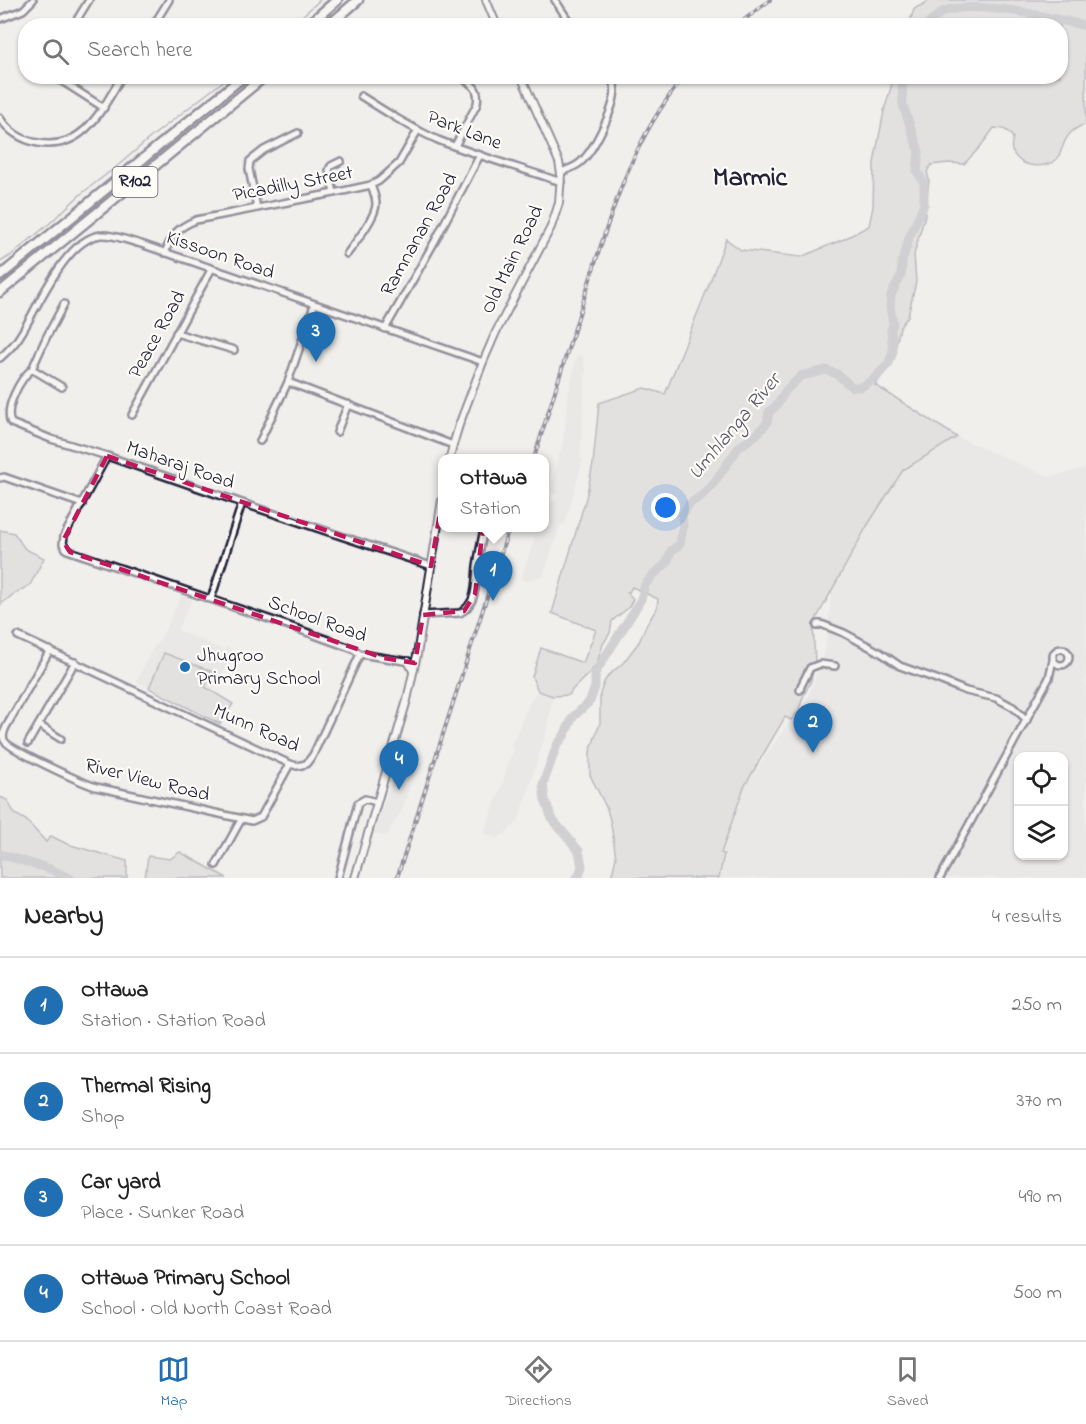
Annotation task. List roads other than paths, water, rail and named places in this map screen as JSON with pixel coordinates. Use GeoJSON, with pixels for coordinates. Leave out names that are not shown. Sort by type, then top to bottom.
{"type":"FeatureCollection","features":[{"type":"Feature","properties":{"kind":"main road"},"geometry":{"type":"LineString","coordinates":[[316,18],[337,0]]}},
{"type":"Feature","properties":{"kind":"main road"},"geometry":{"type":"LineString","coordinates":[[337,18],[358,0]]}},
{"type":"Feature","properties":{"kind":"main road","name":"R102"},"geometry":{"type":"LineString","coordinates":[[0,276],[234,84]]}},
{"type":"Feature","properties":{"kind":"main road","name":"R102"},"geometry":{"type":"LineString","coordinates":[[2,291],[255,84]]}},
{"type":"Feature","properties":{"kind":"street"},"geometry":{"type":"LineString","coordinates":[[0,19],[23,10],[33,0]]}},
{"type":"Feature","properties":{"kind":"street"},"geometry":{"type":"LineString","coordinates":[[78,18],[89,0]]}},
{"type":"Feature","properties":{"kind":"street"},"geometry":{"type":"LineString","coordinates":[[158,18],[169,0]]}},
{"type":"Feature","properties":{"kind":"street"},"geometry":{"type":"LineString","coordinates":[[486,0],[494,18]]}},
{"type":"Feature","properties":{"kind":"street"},"geometry":{"type":"LineString","coordinates":[[555,0],[567,18]]}},
{"type":"Feature","properties":{"kind":"street"},"geometry":{"type":"LineString","coordinates":[[66,84],[104,108]]}},
{"type":"Feature","properties":{"kind":"street"},"geometry":{"type":"LineString","coordinates":[[0,118],[23,138],[48,144],[61,143],[87,130],[104,108],[118,84]]}},
{"type":"Feature","properties":{"kind":"street"},"geometry":{"type":"LineString","coordinates":[[455,146],[477,104],[478,97],[471,84]]}},
{"type":"Feature","properties":{"kind":"street","name":"Old Main Road"},"geometry":{"type":"LineString","coordinates":[[451,454],[483,362],[496,332],[551,227],[559,203],[561,172],[559,162],[525,84]]}},
{"type":"Feature","properties":{"kind":"street"},"geometry":{"type":"LineString","coordinates":[[561,172],[575,167],[589,153],[606,121],[614,92],[613,84]]}},
{"type":"Feature","properties":{"kind":"street","name":"Park Lane"},"geometry":{"type":"LineString","coordinates":[[361,96],[418,130],[455,146],[561,182]]}},
{"type":"Feature","properties":{"kind":"street","name":"Picadilly Street"},"geometry":{"type":"LineString","coordinates":[[165,253],[177,230],[196,220],[371,185],[399,163],[418,130]]}},
{"type":"Feature","properties":{"kind":"street"},"geometry":{"type":"LineString","coordinates":[[257,208],[249,170],[250,161],[264,150],[298,133]]}},
{"type":"Feature","properties":{"kind":"street","name":"Ramnanan Road"},"geometry":{"type":"LineString","coordinates":[[385,329],[480,155]]}},
{"type":"Feature","properties":{"kind":"street"},"geometry":{"type":"LineString","coordinates":[[334,193],[329,170],[331,166],[341,162]]}},
{"type":"Feature","properties":{"kind":"street"},"geometry":{"type":"LineString","coordinates":[[347,254],[362,234],[374,212],[376,203],[371,185]]}},
{"type":"Feature","properties":{"kind":"street","name":"Kissoon Road"},"geometry":{"type":"LineString","coordinates":[[0,358],[21,335],[52,278],[73,251],[81,243],[101,235],[114,236],[483,362]]}},
{"type":"Feature","properties":{"kind":"street","name":"Peace Road"},"geometry":{"type":"LineString","coordinates":[[132,415],[211,270]]}},
{"type":"Feature","properties":{"kind":"street"},"geometry":{"type":"LineString","coordinates":[[62,387],[32,369],[64,304]]}},
{"type":"Feature","properties":{"kind":"street"},"geometry":{"type":"LineString","coordinates":[[260,441],[288,382],[314,305]]}},
{"type":"Feature","properties":{"kind":"street"},"geometry":{"type":"LineString","coordinates":[[176,333],[234,350]]}},
{"type":"Feature","properties":{"kind":"street","name":"Maharaj Road"},"geometry":{"type":"LineString","coordinates":[[32,369],[21,380],[9,412],[11,423],[18,427],[431,566]]}},
{"type":"Feature","properties":{"kind":"street"},"geometry":{"type":"LineString","coordinates":[[288,382],[453,445]]}},
{"type":"Feature","properties":{"kind":"street"},"geometry":{"type":"LineString","coordinates":[[337,432],[348,404]]}},
{"type":"Feature","properties":{"kind":"street"},"geometry":{"type":"LineString","coordinates":[[0,478],[4,477],[82,504],[107,456]]}},
{"type":"Feature","properties":{"kind":"street"},"geometry":{"type":"LineString","coordinates":[[211,599],[242,503]]}},
{"type":"Feature","properties":{"kind":"street","name":"School Road"},"geometry":{"type":"LineString","coordinates":[[82,504],[64,536],[64,547],[70,552],[295,628],[353,649],[360,654],[412,662]]}},
{"type":"Feature","properties":{"kind":"street"},"geometry":{"type":"LineString","coordinates":[[355,878],[398,735],[413,672],[412,662],[423,615],[438,525]]}},
{"type":"Feature","properties":{"kind":"street"},"geometry":{"type":"LineString","coordinates":[[423,615],[460,614],[471,602],[476,586],[477,564],[483,532]]}},
{"type":"Feature","properties":{"kind":"street"},"geometry":{"type":"LineString","coordinates":[[817,626],[821,624],[844,633],[900,666],[966,691],[996,698],[1012,707],[1027,720]]}},
{"type":"Feature","properties":{"kind":"street","name":"Munn Road"},"geometry":{"type":"LineString","coordinates":[[18,636],[297,766],[309,761],[360,654]]}},
{"type":"Feature","properties":{"kind":"street"},"geometry":{"type":"LineString","coordinates":[[942,877],[1049,678],[1053,655],[1056,650],[1063,649],[1068,652],[1067,662],[1049,678]]}},
{"type":"Feature","properties":{"kind":"street","name":"River View Road"},"geometry":{"type":"LineString","coordinates":[[50,650],[6,727],[3,734],[6,743],[21,753],[92,786],[241,820]]}},
{"type":"Feature","properties":{"kind":"street"},"geometry":{"type":"LineString","coordinates":[[1053,660],[1063,665]]}},
{"type":"Feature","properties":{"kind":"street"},"geometry":{"type":"LineString","coordinates":[[28,743],[75,662]]}},
{"type":"Feature","properties":{"kind":"street"},"geometry":{"type":"LineString","coordinates":[[800,690],[810,668],[820,664],[835,666]]}},
{"type":"Feature","properties":{"kind":"street"},"geometry":{"type":"LineString","coordinates":[[39,725],[62,739]]}},
{"type":"Feature","properties":{"kind":"street"},"geometry":{"type":"LineString","coordinates":[[216,866],[241,820],[252,821],[261,817],[290,764]]}},
{"type":"Feature","properties":{"kind":"street"},"geometry":{"type":"LineString","coordinates":[[338,878],[358,803],[365,799],[377,802]]}},
{"type":"Feature","properties":{"kind":"waterway"},"geometry":{"type":"LineString","coordinates":[[300,18],[320,0]]}},
{"type":"Feature","properties":{"kind":"waterway","name":"Umhlanga River"},"geometry":{"type":"LineString","coordinates":[[935,18],[944,11],[976,7],[1053,18]]}},
{"type":"Feature","properties":{"kind":"waterway","name":"Umhlanga River"},"geometry":{"type":"LineString","coordinates":[[1068,22],[1086,26]]}},
{"type":"Feature","properties":{"kind":"waterway"},"geometry":{"type":"LineString","coordinates":[[0,262],[50,223],[81,194],[151,137],[220,84]]}},
{"type":"Feature","properties":{"kind":"waterway","name":"Umhlanga River"},"geometry":{"type":"LineString","coordinates":[[576,878],[582,866],[579,851],[552,819],[545,800],[543,784],[557,745],[573,717],[590,701],[595,687],[595,673],[641,599],[645,585],[667,563],[671,551],[680,544],[682,516],[689,504],[711,487],[739,447],[757,434],[767,423],[769,412],[777,405],[786,390],[801,376],[826,370],[837,374],[852,387],[861,387],[875,378],[889,363],[893,351],[891,295],[901,276],[902,262],[909,238],[924,204],[924,183],[917,171],[919,152],[903,105],[902,84]]}},
{"type":"Feature","properties":{"kind":"waterway","name":"Umhlanga River"},"geometry":{"type":"LineString","coordinates":[[0,854],[50,869],[70,878]]}},
{"type":"Feature","properties":{"kind":"waterway","name":"Umhlanga River"},"geometry":{"type":"LineString","coordinates":[[0,859],[2,855]]}},
{"type":"Feature","properties":{"kind":"railway"},"geometry":{"type":"LineString","coordinates":[[746,18],[770,0]]}},
{"type":"Feature","properties":{"kind":"railway"},"geometry":{"type":"LineString","coordinates":[[535,454],[614,207],[651,125],[679,84]]}},
{"type":"Feature","properties":{"kind":"railway"},"geometry":{"type":"LineString","coordinates":[[397,878],[508,532]]}},
{"type":"Feature","properties":{"kind":"place","name":"Car yard"},"geometry":{"type":"Point","coordinates":[316,362]}},
{"type":"Feature","properties":{"kind":"place","name":"Ottawa"},"geometry":{"type":"Point","coordinates":[493,601]}},
{"type":"Feature","properties":{"kind":"place","name":"Jhugroo Primary School"},"geometry":{"type":"Point","coordinates":[185,667]}},
{"type":"Feature","properties":{"kind":"place","name":"Thermal Rising"},"geometry":{"type":"Point","coordinates":[813,753]}},
{"type":"Feature","properties":{"kind":"place","name":"Ottawa Primary School"},"geometry":{"type":"Point","coordinates":[399,790]}},
{"type":"Feature","properties":{"kind":"district","name":"Marmic"},"geometry":{"type":"Point","coordinates":[750,179]}}]}
